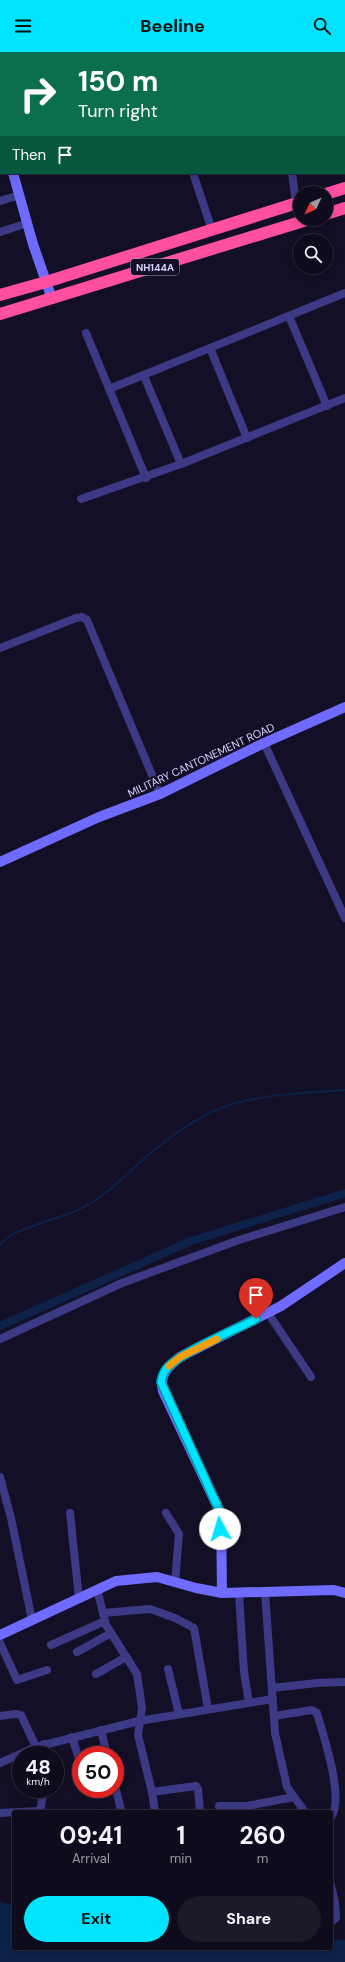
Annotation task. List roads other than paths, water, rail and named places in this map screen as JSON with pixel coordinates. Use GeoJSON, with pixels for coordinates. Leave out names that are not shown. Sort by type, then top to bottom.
{"type":"FeatureCollection","features":[{"type":"Feature","properties":{"kind":"highway"},"geometry":{"type":"LineString","coordinates":[[333,192],[345,188]]}},
{"type":"Feature","properties":{"kind":"highway","name":"NH144A"},"geometry":{"type":"LineString","coordinates":[[0,295],[46,282],[293,204]]}},
{"type":"Feature","properties":{"kind":"highway"},"geometry":{"type":"LineString","coordinates":[[333,212],[345,208]]}},
{"type":"Feature","properties":{"kind":"highway","name":"NH144A"},"geometry":{"type":"LineString","coordinates":[[0,314],[293,224]]}},
{"type":"Feature","properties":{"kind":"main road"},"geometry":{"type":"LineString","coordinates":[[13,174],[52,299]]}},
{"type":"Feature","properties":{"kind":"main road","name":"MILITARY CANTONEMENT ROAD"},"geometry":{"type":"LineString","coordinates":[[0,862],[99,817],[160,794],[345,707]]}},
{"type":"Feature","properties":{"kind":"main road"},"geometry":{"type":"LineString","coordinates":[[222,1593],[220,1559],[221,1514],[161,1382],[163,1374],[180,1357],[281,1306],[345,1263]]}},
{"type":"Feature","properties":{"kind":"main road"},"geometry":{"type":"LineString","coordinates":[[0,1635],[116,1580],[157,1577],[222,1593],[334,1590],[345,1593]]}},
{"type":"Feature","properties":{"kind":"street"},"geometry":{"type":"LineString","coordinates":[[193,174],[212,230]]}},
{"type":"Feature","properties":{"kind":"street"},"geometry":{"type":"LineString","coordinates":[[292,174],[295,186]]}},
{"type":"Feature","properties":{"kind":"street"},"geometry":{"type":"LineString","coordinates":[[0,201],[20,195]]}},
{"type":"Feature","properties":{"kind":"street"},"geometry":{"type":"LineString","coordinates":[[0,232],[28,223]]}},
{"type":"Feature","properties":{"kind":"street"},"geometry":{"type":"LineString","coordinates":[[110,389],[345,293]]}},
{"type":"Feature","properties":{"kind":"street"},"geometry":{"type":"LineString","coordinates":[[289,316],[327,406]]}},
{"type":"Feature","properties":{"kind":"street"},"geometry":{"type":"LineString","coordinates":[[86,333],[146,478]]}},
{"type":"Feature","properties":{"kind":"street"},"geometry":{"type":"LineString","coordinates":[[210,348],[247,438]]}},
{"type":"Feature","properties":{"kind":"street"},"geometry":{"type":"LineString","coordinates":[[144,376],[181,464]]}},
{"type":"Feature","properties":{"kind":"street"},"geometry":{"type":"LineString","coordinates":[[81,499],[146,478],[345,398]]}},
{"type":"Feature","properties":{"kind":"street"},"geometry":{"type":"LineString","coordinates":[[0,648],[76,618],[82,617],[87,620],[160,794]]}},
{"type":"Feature","properties":{"kind":"street"},"geometry":{"type":"LineString","coordinates":[[264,744],[345,918]]}},
{"type":"Feature","properties":{"kind":"street"},"geometry":{"type":"LineString","coordinates":[[0,1339],[99,1292],[122,1283],[239,1240],[345,1207]]}},
{"type":"Feature","properties":{"kind":"street"},"geometry":{"type":"LineString","coordinates":[[268,1312],[311,1377]]}},
{"type":"Feature","properties":{"kind":"street"},"geometry":{"type":"LineString","coordinates":[[0,1477],[11,1518],[32,1620]]}},
{"type":"Feature","properties":{"kind":"street"},"geometry":{"type":"LineString","coordinates":[[70,1513],[78,1598]]}},
{"type":"Feature","properties":{"kind":"street"},"geometry":{"type":"LineString","coordinates":[[166,1513],[178,1534],[175,1582]]}},
{"type":"Feature","properties":{"kind":"street"},"geometry":{"type":"LineString","coordinates":[[97,1589],[104,1617],[111,1633],[137,1674],[142,1708],[138,1734],[152,1792],[155,1810]]}},
{"type":"Feature","properties":{"kind":"street"},"geometry":{"type":"LineString","coordinates":[[266,1592],[275,1733],[286,1782],[302,1810]]}},
{"type":"Feature","properties":{"kind":"street"},"geometry":{"type":"LineString","coordinates":[[239,1593],[244,1672],[249,1703]]}},
{"type":"Feature","properties":{"kind":"street"},"geometry":{"type":"LineString","coordinates":[[52,1645],[104,1617],[150,1609],[175,1618],[194,1628],[208,1709]]}},
{"type":"Feature","properties":{"kind":"street"},"geometry":{"type":"LineString","coordinates":[[77,1652],[111,1633]]}},
{"type":"Feature","properties":{"kind":"street"},"geometry":{"type":"LineString","coordinates":[[0,1643],[17,1680],[47,1670]]}},
{"type":"Feature","properties":{"kind":"street"},"geometry":{"type":"LineString","coordinates":[[96,1674],[126,1657]]}},
{"type":"Feature","properties":{"kind":"street"},"geometry":{"type":"LineString","coordinates":[[168,1669],[179,1714]]}},
{"type":"Feature","properties":{"kind":"street"},"geometry":{"type":"LineString","coordinates":[[272,1688],[317,1683],[345,1682]]}},
{"type":"Feature","properties":{"kind":"street"},"geometry":{"type":"LineString","coordinates":[[0,1716],[18,1713],[21,1715],[40,1746],[139,1721],[273,1699]]}},
{"type":"Feature","properties":{"kind":"street"},"geometry":{"type":"LineString","coordinates":[[274,1716],[312,1710],[317,1713],[334,1773],[335,1810],[333,1814]]}},
{"type":"Feature","properties":{"kind":"street"},"geometry":{"type":"LineString","coordinates":[[101,1730],[105,1746]]}},
{"type":"Feature","properties":{"kind":"street"},"geometry":{"type":"LineString","coordinates":[[72,1737],[75,1746]]}},
{"type":"Feature","properties":{"kind":"street"},"geometry":{"type":"LineString","coordinates":[[0,1763],[12,1758]]}},
{"type":"Feature","properties":{"kind":"street"},"geometry":{"type":"LineString","coordinates":[[152,1792],[196,1786],[198,1789],[200,1810]]}},
{"type":"Feature","properties":{"kind":"street"},"geometry":{"type":"LineString","coordinates":[[219,1806],[247,1806],[294,1797]]}},
{"type":"Feature","properties":{"kind":"street"},"geometry":{"type":"LineString","coordinates":[[40,1810],[42,1798]]}},
{"type":"Feature","properties":{"kind":"street"},"geometry":{"type":"LineString","coordinates":[[118,1798],[121,1810]]}},
{"type":"Feature","properties":{"kind":"street"},"geometry":{"type":"LineString","coordinates":[[0,1813],[12,1812]]}},
{"type":"Feature","properties":{"kind":"street"},"geometry":{"type":"LineString","coordinates":[[333,1894],[336,1918],[333,1920]]}},
{"type":"Feature","properties":{"kind":"water"},"geometry":{"type":"Polygon","coordinates":[[[0,1902],[12,1905],[12,1950],[333,1950],[333,1939],[345,1940],[345,1962],[0,1962],[0,1902]]]}},
{"type":"Feature","properties":{"kind":"waterway"},"geometry":{"type":"LineString","coordinates":[[0,1244],[7,1238],[26,1228],[71,1213],[91,1203],[111,1189],[164,1142],[207,1114],[229,1105],[278,1095],[345,1090]]}},
{"type":"Feature","properties":{"kind":"waterway"},"geometry":{"type":"LineString","coordinates":[[0,1326],[191,1241],[345,1193]]}}]}
